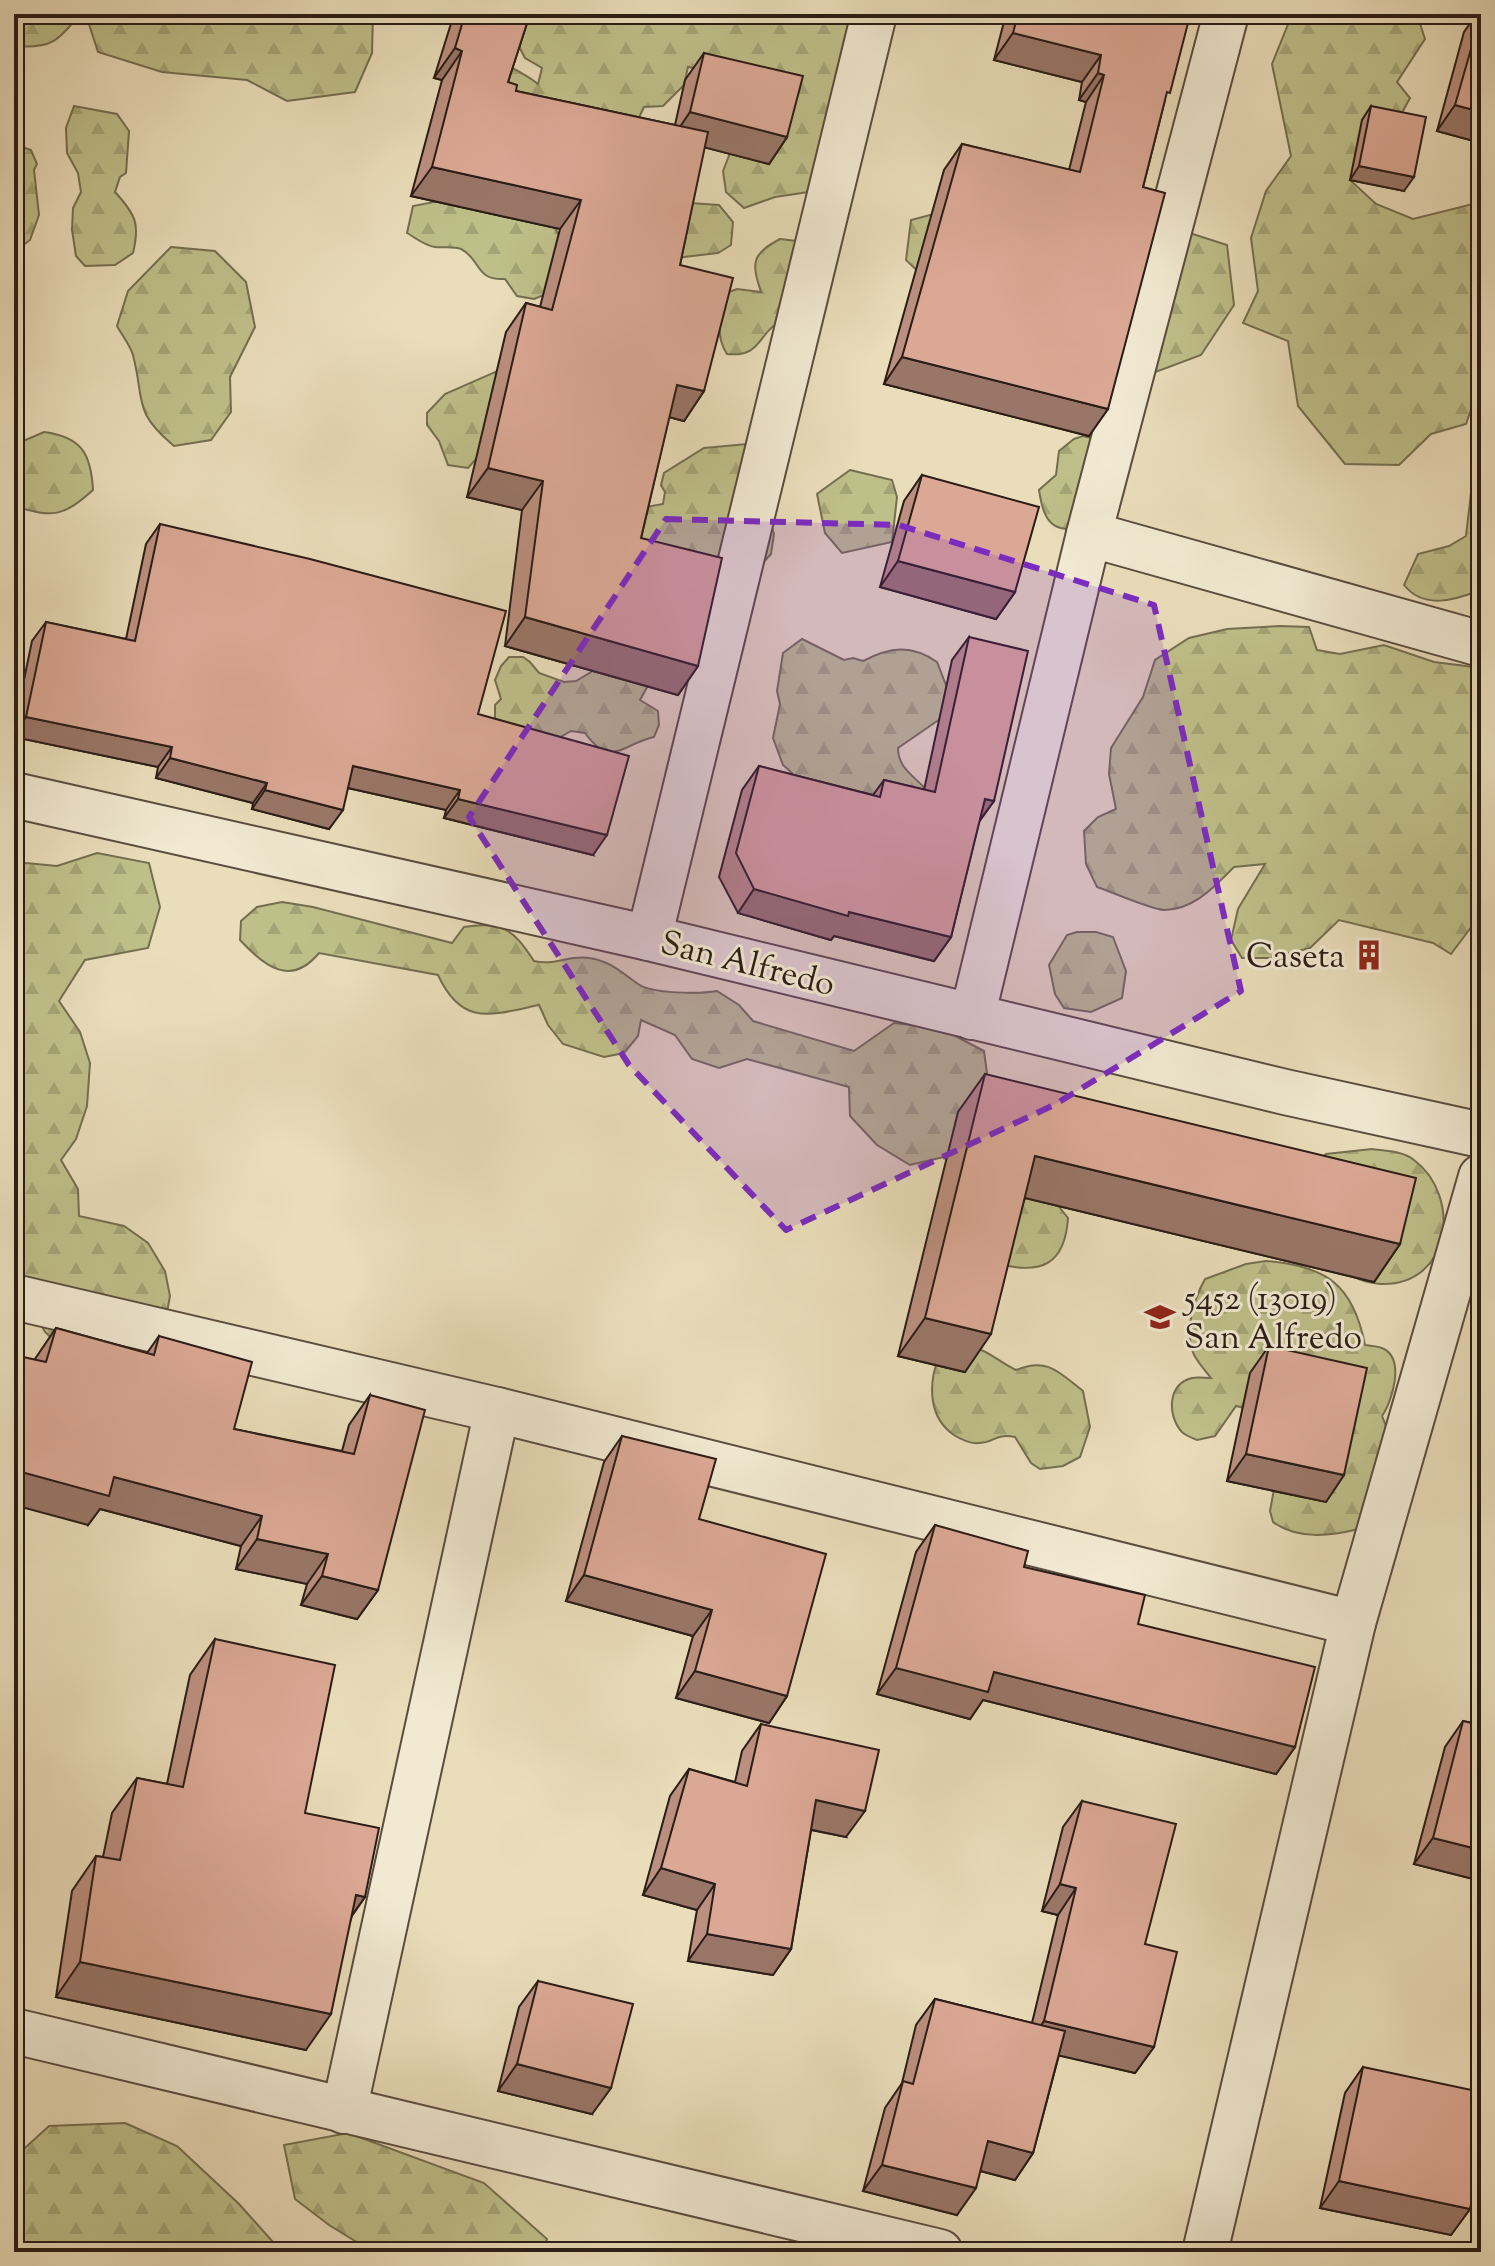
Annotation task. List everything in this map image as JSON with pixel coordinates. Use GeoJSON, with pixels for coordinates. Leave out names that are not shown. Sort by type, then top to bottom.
{"type":"FeatureCollection","features":[{"type":"Feature","properties":{"kind":"street"},"geometry":{"type":"LineString","coordinates":[[649,938],[874,14]]}},
{"type":"Feature","properties":{"kind":"street"},"geometry":{"type":"LineString","coordinates":[[972,1017],[1089,534],[1226,14]]}},
{"type":"Feature","properties":{"kind":"street"},"geometry":{"type":"LineString","coordinates":[[1089,534],[1481,644]]}},
{"type":"Feature","properties":{"kind":"street","name":"San Alfredo"},"geometry":{"type":"LineString","coordinates":[[14,795],[649,938],[1285,1092],[1481,1135]]}},
{"type":"Feature","properties":{"kind":"street"},"geometry":{"type":"LineString","coordinates":[[1205,2252],[1353,1623],[1481,1177]]}},
{"type":"Feature","properties":{"kind":"street"},"geometry":{"type":"LineString","coordinates":[[14,1297],[497,1410],[1353,1623]]}},
{"type":"Feature","properties":{"kind":"street"},"geometry":{"type":"LineString","coordinates":[[344,2111],[497,1410]]}},
{"type":"Feature","properties":{"kind":"street"},"geometry":{"type":"LineString","coordinates":[[14,2031],[940,2252]]}},
{"type":"Feature","properties":{"kind":"highlighted area"},"geometry":{"type":"Polygon","coordinates":[[[666,519],[899,525],[1154,605],[1241,991],[1054,1105],[786,1230],[629,1065],[469,817],[666,519]]]}},
{"type":"Feature","properties":{"kind":"green space"},"geometry":{"type":"Polygon","coordinates":[[[14,14],[80,14],[52,42],[27,47],[14,46],[14,14]]]}},
{"type":"Feature","properties":{"kind":"green space"},"geometry":{"type":"Polygon","coordinates":[[[90,14],[373,14],[372,53],[355,92],[287,101],[247,80],[162,72],[98,52],[87,18],[90,14]]]}},
{"type":"Feature","properties":{"kind":"green space"},"geometry":{"type":"Polygon","coordinates":[[[519,14],[721,14],[727,18],[731,14],[888,14],[822,190],[775,197],[744,208],[726,192],[723,171],[730,153],[714,72],[688,67],[684,85],[663,106],[644,107],[633,130],[551,221],[562,241],[554,291],[534,299],[517,296],[505,279],[488,277],[461,249],[431,246],[407,233],[413,206],[465,196],[503,63],[538,84],[542,68],[525,58],[513,35],[519,14]]]}},
{"type":"Feature","properties":{"kind":"green space"},"geometry":{"type":"Polygon","coordinates":[[[1297,14],[1417,14],[1425,39],[1397,82],[1410,98],[1398,120],[1350,180],[1376,204],[1413,219],[1481,202],[1481,380],[1466,424],[1431,434],[1399,465],[1345,464],[1298,406],[1288,341],[1243,323],[1258,291],[1251,238],[1266,191],[1291,156],[1272,64],[1291,17],[1297,14]]]}},
{"type":"Feature","properties":{"kind":"green space"},"geometry":{"type":"Polygon","coordinates":[[[74,106],[117,114],[129,131],[126,173],[120,177],[115,192],[132,214],[136,234],[133,253],[115,265],[85,266],[76,256],[73,208],[81,192],[78,173],[67,153],[66,128],[74,106]]]}},
{"type":"Feature","properties":{"kind":"green space"},"geometry":{"type":"Polygon","coordinates":[[[14,144],[31,150],[37,164],[34,170],[39,215],[30,240],[14,252],[14,144]]]}},
{"type":"Feature","properties":{"kind":"green space"},"geometry":{"type":"Polygon","coordinates":[[[690,203],[719,205],[733,222],[731,245],[718,253],[675,258],[690,203]]]}},
{"type":"Feature","properties":{"kind":"green space"},"geometry":{"type":"Polygon","coordinates":[[[968,205],[1168,226],[1227,245],[1234,305],[1201,355],[1129,382],[946,299],[906,260],[911,220],[968,205]]]}},
{"type":"Feature","properties":{"kind":"green space"},"geometry":{"type":"Polygon","coordinates":[[[780,239],[796,241],[792,318],[772,328],[749,351],[727,354],[720,332],[726,293],[737,289],[761,292],[756,260],[764,249],[780,239]]]}},
{"type":"Feature","properties":{"kind":"green space"},"geometry":{"type":"Polygon","coordinates":[[[171,247],[215,251],[246,282],[255,327],[230,377],[231,412],[211,440],[174,446],[146,414],[133,355],[117,326],[128,291],[171,247]]]}},
{"type":"Feature","properties":{"kind":"green space"},"geometry":{"type":"Polygon","coordinates":[[[518,362],[486,448],[468,468],[448,465],[439,441],[427,425],[427,413],[445,394],[518,362]]]}},
{"type":"Feature","properties":{"kind":"green space"},"geometry":{"type":"Polygon","coordinates":[[[44,432],[67,438],[82,449],[90,466],[93,490],[66,510],[50,513],[40,513],[14,504],[14,445],[44,432]]]}},
{"type":"Feature","properties":{"kind":"green space"},"geometry":{"type":"Polygon","coordinates":[[[1083,436],[1114,444],[1093,528],[1061,528],[1049,520],[1039,490],[1056,475],[1059,451],[1083,436]]]}},
{"type":"Feature","properties":{"kind":"green space"},"geometry":{"type":"Polygon","coordinates":[[[747,444],[774,534],[771,554],[761,565],[655,563],[618,523],[635,509],[663,504],[665,492],[661,485],[664,473],[704,448],[747,444]]]}},
{"type":"Feature","properties":{"kind":"green space"},"geometry":{"type":"Polygon","coordinates":[[[850,470],[892,480],[897,497],[892,542],[842,553],[825,533],[817,494],[850,470]]]}},
{"type":"Feature","properties":{"kind":"green space"},"geometry":{"type":"Polygon","coordinates":[[[1481,470],[1481,590],[1440,601],[1421,598],[1404,585],[1418,554],[1449,546],[1466,536],[1472,484],[1481,470]]]}},
{"type":"Feature","properties":{"kind":"green space"},"geometry":{"type":"Polygon","coordinates":[[[1309,627],[1317,650],[1340,654],[1384,645],[1434,662],[1474,667],[1481,674],[1481,914],[1451,954],[1433,943],[1339,920],[1310,948],[1270,958],[1242,958],[1231,940],[1238,909],[1265,864],[1234,867],[1203,896],[1175,909],[1150,907],[1097,887],[1086,864],[1084,831],[1098,817],[1116,809],[1109,774],[1111,748],[1143,697],[1155,660],[1189,638],[1227,629],[1309,627]]]}},
{"type":"Feature","properties":{"kind":"green space"},"geometry":{"type":"Polygon","coordinates":[[[802,639],[844,660],[853,658],[863,661],[891,650],[909,650],[937,662],[949,693],[943,717],[898,748],[902,765],[925,788],[934,804],[796,785],[792,773],[783,765],[773,738],[780,704],[777,691],[783,653],[802,639]]]}},
{"type":"Feature","properties":{"kind":"green space"},"geometry":{"type":"Polygon","coordinates":[[[509,657],[523,657],[539,673],[564,682],[576,681],[601,666],[651,680],[640,700],[658,711],[659,725],[654,737],[610,752],[594,744],[585,733],[571,731],[557,739],[495,728],[495,705],[501,699],[495,680],[509,657]]]}},
{"type":"Feature","properties":{"kind":"green space"},"geometry":{"type":"Polygon","coordinates":[[[97,853],[149,863],[160,907],[148,948],[85,960],[59,1001],[80,1032],[90,1063],[87,1106],[76,1139],[61,1160],[78,1189],[79,1216],[124,1226],[148,1243],[165,1271],[170,1296],[165,1323],[148,1346],[122,1353],[60,1346],[14,1292],[14,870],[26,863],[57,866],[97,853]]]}},
{"type":"Feature","properties":{"kind":"green space"},"geometry":{"type":"Polygon","coordinates":[[[282,902],[313,907],[452,943],[464,927],[498,927],[520,941],[534,961],[596,959],[654,990],[688,993],[717,991],[739,1005],[753,1021],[854,1051],[894,1023],[940,1028],[984,1051],[992,1111],[948,1156],[910,1165],[877,1145],[850,1116],[849,1087],[747,1059],[719,1068],[692,1059],[675,1035],[641,1020],[638,1036],[624,1053],[604,1057],[563,1044],[548,1025],[539,1005],[492,1014],[468,1010],[447,992],[438,975],[319,953],[298,969],[278,969],[259,958],[240,940],[241,921],[257,907],[282,902]]]}},
{"type":"Feature","properties":{"kind":"green space"},"geometry":{"type":"Polygon","coordinates":[[[1096,932],[1113,937],[1126,971],[1122,998],[1091,1012],[1064,1008],[1055,994],[1049,965],[1067,935],[1096,932]]]}},
{"type":"Feature","properties":{"kind":"green space"},"geometry":{"type":"Polygon","coordinates":[[[1372,1149],[1410,1157],[1429,1176],[1439,1195],[1443,1216],[1442,1236],[1435,1255],[1423,1271],[1405,1281],[1381,1284],[1351,1275],[1339,1261],[1299,1179],[1326,1154],[1372,1149]]]}},
{"type":"Feature","properties":{"kind":"green space"},"geometry":{"type":"Polygon","coordinates":[[[1048,1193],[1068,1218],[1066,1234],[1056,1256],[1039,1266],[1028,1268],[999,1264],[981,1196],[1048,1193]]]}},
{"type":"Feature","properties":{"kind":"green space"},"geometry":{"type":"Polygon","coordinates":[[[1266,1261],[1305,1268],[1334,1282],[1353,1307],[1365,1345],[1384,1349],[1394,1362],[1393,1392],[1382,1416],[1388,1431],[1359,1529],[1314,1535],[1293,1532],[1273,1522],[1270,1511],[1275,1484],[1248,1409],[1236,1406],[1215,1436],[1197,1440],[1182,1432],[1173,1416],[1172,1400],[1178,1386],[1192,1378],[1211,1378],[1193,1354],[1190,1341],[1194,1304],[1205,1279],[1246,1264],[1266,1261]]]}},
{"type":"Feature","properties":{"kind":"green space"},"geometry":{"type":"Polygon","coordinates":[[[974,1347],[1016,1370],[1036,1365],[1052,1368],[1083,1391],[1090,1427],[1080,1457],[1063,1466],[1040,1469],[1031,1463],[1015,1437],[1003,1436],[984,1443],[972,1443],[956,1437],[946,1428],[935,1411],[933,1401],[933,1380],[938,1359],[974,1347]]]}},
{"type":"Feature","properties":{"kind":"green space"},"geometry":{"type":"Polygon","coordinates":[[[125,2123],[177,2146],[239,2204],[282,2252],[14,2252],[14,2158],[49,2126],[125,2123]]]}},
{"type":"Feature","properties":{"kind":"green space"},"geometry":{"type":"Polygon","coordinates":[[[348,2133],[484,2183],[547,2239],[542,2252],[373,2252],[295,2199],[284,2145],[348,2133]]]}},
{"type":"Feature","properties":{"kind":"building"},"geometry":{"type":"Polygon","coordinates":[[[465,14],[530,14],[508,82],[517,85],[516,91],[708,132],[680,265],[733,278],[704,391],[677,385],[641,538],[722,558],[698,666],[525,617],[543,481],[488,468],[526,303],[552,310],[581,200],[432,167],[462,51],[455,48],[465,14]]]}},
{"type":"Feature","properties":{"kind":"building"},"geometry":{"type":"Polygon","coordinates":[[[1018,14],[1155,14],[1188,23],[1143,187],[1165,193],[1108,409],[902,357],[962,144],[1080,172],[1104,75],[1098,73],[1101,55],[1013,33],[1018,14]]]}},
{"type":"Feature","properties":{"kind":"building"},"geometry":{"type":"Polygon","coordinates":[[[1481,14],[1481,112],[1455,105],[1481,14]]]}},
{"type":"Feature","properties":{"kind":"building"},"geometry":{"type":"Polygon","coordinates":[[[704,53],[803,76],[787,137],[690,112],[704,53]]]}},
{"type":"Feature","properties":{"kind":"building"},"geometry":{"type":"Polygon","coordinates":[[[1371,106],[1426,117],[1414,177],[1359,166],[1371,106]]]}},
{"type":"Feature","properties":{"kind":"building"},"geometry":{"type":"Polygon","coordinates":[[[922,475],[1039,507],[1015,592],[898,561],[922,475]]]}},
{"type":"Feature","properties":{"kind":"building"},"geometry":{"type":"Polygon","coordinates":[[[160,524],[310,559],[506,611],[478,714],[629,756],[607,835],[458,799],[460,790],[353,766],[343,810],[265,790],[267,783],[170,758],[172,747],[26,717],[46,622],[135,641],[160,524]]]}},
{"type":"Feature","properties":{"kind":"building"},"geometry":{"type":"Polygon","coordinates":[[[969,637],[1028,651],[994,801],[985,799],[951,937],[849,912],[848,916],[754,889],[736,853],[759,766],[880,797],[884,780],[935,792],[969,637]]]}},
{"type":"Feature","properties":{"kind":"building"},"geometry":{"type":"Polygon","coordinates":[[[985,1074],[1416,1178],[1400,1244],[1035,1156],[991,1334],[925,1318],[985,1074]]]}},
{"type":"Feature","properties":{"kind":"building"},"geometry":{"type":"Polygon","coordinates":[[[56,1328],[154,1355],[159,1336],[252,1362],[234,1429],[354,1454],[370,1395],[425,1410],[378,1590],[322,1576],[328,1554],[257,1539],[262,1516],[114,1477],[109,1496],[14,1470],[14,1355],[46,1362],[56,1328]]]}},
{"type":"Feature","properties":{"kind":"building"},"geometry":{"type":"Polygon","coordinates":[[[1269,1346],[1367,1368],[1344,1475],[1246,1454],[1269,1346]]]}},
{"type":"Feature","properties":{"kind":"building"},"geometry":{"type":"Polygon","coordinates":[[[622,1436],[716,1459],[699,1519],[826,1554],[787,1696],[695,1671],[712,1610],[584,1575],[622,1436]]]}},
{"type":"Feature","properties":{"kind":"building"},"geometry":{"type":"Polygon","coordinates":[[[935,1525],[1028,1551],[1024,1567],[1145,1595],[1138,1624],[1315,1667],[1295,1747],[994,1672],[988,1692],[896,1668],[935,1525]]]}},
{"type":"Feature","properties":{"kind":"building"},"geometry":{"type":"Polygon","coordinates":[[[215,1639],[335,1665],[305,1813],[379,1828],[365,1897],[356,1895],[331,2014],[80,1962],[96,1856],[120,1860],[137,1778],[183,1787],[215,1639]]]}},
{"type":"Feature","properties":{"kind":"building"},"geometry":{"type":"Polygon","coordinates":[[[1463,1721],[1481,1725],[1481,1850],[1433,1838],[1463,1721]]]}},
{"type":"Feature","properties":{"kind":"building"},"geometry":{"type":"Polygon","coordinates":[[[761,1724],[879,1750],[865,1811],[816,1800],[791,1949],[707,1934],[715,1884],[661,1868],[689,1769],[747,1786],[761,1724]]]}},
{"type":"Feature","properties":{"kind":"building"},"geometry":{"type":"Polygon","coordinates":[[[1082,1801],[1176,1824],[1145,1944],[1177,1952],[1154,2047],[1044,2021],[1076,1888],[1060,1884],[1082,1801]]]}},
{"type":"Feature","properties":{"kind":"building"},"geometry":{"type":"Polygon","coordinates":[[[538,1981],[633,2004],[611,2088],[517,2064],[538,1981]]]}},
{"type":"Feature","properties":{"kind":"building"},"geometry":{"type":"Polygon","coordinates":[[[935,1999],[1065,2031],[1033,2153],[988,2141],[976,2188],[882,2165],[903,2081],[913,2084],[935,1999]]]}},
{"type":"Feature","properties":{"kind":"building"},"geometry":{"type":"Polygon","coordinates":[[[1363,2067],[1481,2092],[1481,2156],[1470,2209],[1339,2181],[1363,2067]]]}},
{"type":"Feature","properties":{"kind":"place","name":"Caseta"},"geometry":{"type":"Point","coordinates":[1369,955]}},
{"type":"Feature","properties":{"kind":"place","name":"5452 (13019) San Alfredo"},"geometry":{"type":"Point","coordinates":[1160,1317]}}]}
